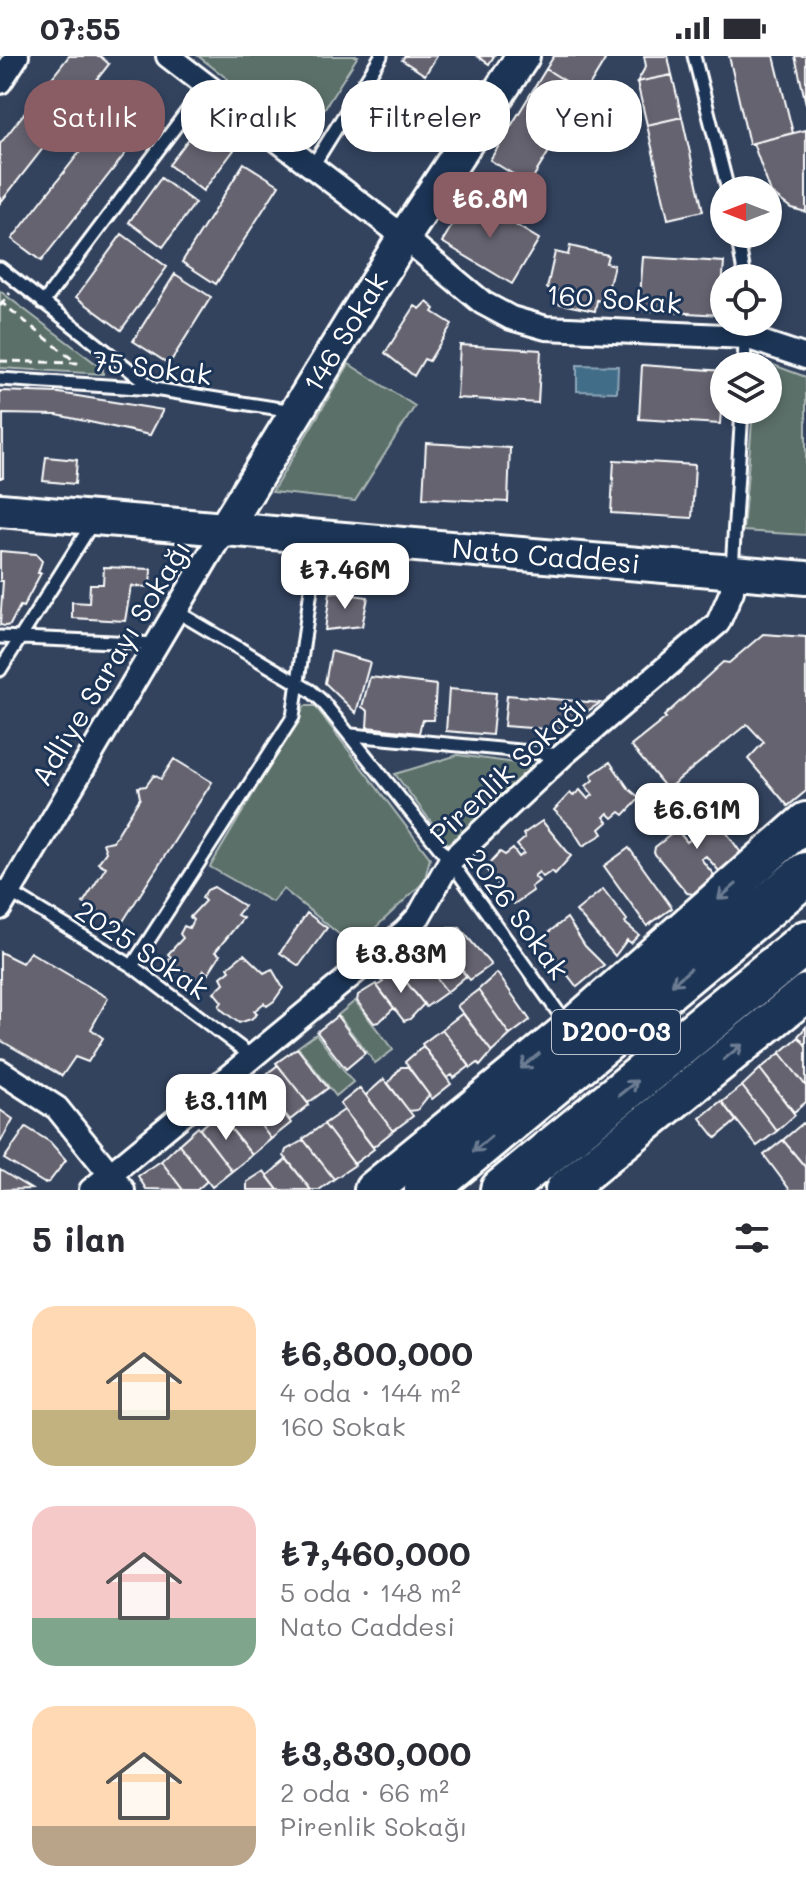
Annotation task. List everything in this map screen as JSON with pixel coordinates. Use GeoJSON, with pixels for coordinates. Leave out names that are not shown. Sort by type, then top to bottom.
{"type":"FeatureCollection","features":[{"type":"Feature","properties":{"kind":"highway","name":"D200-03"},"geometry":{"type":"LineString","coordinates":[[426,1190],[806,874]]}},
{"type":"Feature","properties":{"kind":"highway","name":"D200-03"},"geometry":{"type":"LineString","coordinates":[[502,1190],[806,942]]}},
{"type":"Feature","properties":{"kind":"main road","name":"146 Sokak"},"geometry":{"type":"LineString","coordinates":[[224,530],[404,237],[523,56]]}},
{"type":"Feature","properties":{"kind":"main road","name":"Nato Caddesi"},"geometry":{"type":"LineString","coordinates":[[0,510],[806,578]]}},
{"type":"Feature","properties":{"kind":"main road"},"geometry":{"type":"LineString","coordinates":[[373,1190],[570,1029],[806,821]]}},
{"type":"Feature","properties":{"kind":"main road"},"geometry":{"type":"LineString","coordinates":[[564,1190],[806,993]]}},
{"type":"Feature","properties":{"kind":"street","name":"160 Sokak"},"geometry":{"type":"LineString","coordinates":[[168,56],[198,80]]}},
{"type":"Feature","properties":{"kind":"street","name":"160 Sokak"},"geometry":{"type":"LineString","coordinates":[[292,152],[404,237],[483,303],[511,318],[546,328],[710,329]]}},
{"type":"Feature","properties":{"kind":"street","name":"160 Sokak"},"geometry":{"type":"LineString","coordinates":[[761,336],[806,357]]}},
{"type":"Feature","properties":{"kind":"street","name":"Adliye Sarayı Sokağı"},"geometry":{"type":"LineString","coordinates":[[3,895],[159,644],[224,530]]}},
{"type":"Feature","properties":{"kind":"street","name":"Pirenlik Sokağı"},"geometry":{"type":"LineString","coordinates":[[91,1190],[117,1182],[254,1058],[405,931],[419,916],[450,861],[563,755],[718,623],[727,607],[732,573]]}},
{"type":"Feature","properties":{"kind":"street"},"geometry":{"type":"LineString","coordinates":[[0,1071],[57,1108],[117,1182]]}},
{"type":"Feature","properties":{"kind":"lane"},"geometry":{"type":"LineString","coordinates":[[312,167],[381,56]]}},
{"type":"Feature","properties":{"kind":"lane"},"geometry":{"type":"LineString","coordinates":[[694,56],[724,176]]}},
{"type":"Feature","properties":{"kind":"lane"},"geometry":{"type":"LineString","coordinates":[[43,303],[181,119]]}},
{"type":"Feature","properties":{"kind":"lane"},"geometry":{"type":"LineString","coordinates":[[0,268],[154,389]]}},
{"type":"Feature","properties":{"kind":"lane","name":"75 Sokak"},"geometry":{"type":"LineString","coordinates":[[0,379],[154,389],[297,412]]}},
{"type":"Feature","properties":{"kind":"lane"},"geometry":{"type":"LineString","coordinates":[[732,573],[741,424]]}},
{"type":"Feature","properties":{"kind":"lane"},"geometry":{"type":"LineString","coordinates":[[0,670],[94,519]]}},
{"type":"Feature","properties":{"kind":"lane"},"geometry":{"type":"LineString","coordinates":[[132,966],[293,717],[318,539]]}},
{"type":"Feature","properties":{"kind":"lane","name":"2026 Sokak"},"geometry":{"type":"LineString","coordinates":[[176,611],[311,691],[352,735],[450,861],[570,1029]]}},
{"type":"Feature","properties":{"kind":"lane"},"geometry":{"type":"LineString","coordinates":[[0,637],[159,644]]}},
{"type":"Feature","properties":{"kind":"lane"},"geometry":{"type":"LineString","coordinates":[[352,735],[563,755]]}},
{"type":"Feature","properties":{"kind":"lane","name":"2025 Sokak"},"geometry":{"type":"LineString","coordinates":[[3,895],[132,966],[254,1058]]}},
{"type":"Feature","properties":{"kind":"path"},"geometry":{"type":"LineString","coordinates":[[0,361],[74,366],[77,363],[2,303]]}},
{"type":"Feature","properties":{"kind":"green space"},"geometry":{"type":"Polygon","coordinates":[[[198,56],[358,56],[325,108],[325,80],[229,80],[198,56]]]}},
{"type":"Feature","properties":{"kind":"green space"},"geometry":{"type":"Polygon","coordinates":[[[0,291],[103,369],[103,374],[0,368],[0,291]]]}},
{"type":"Feature","properties":{"kind":"green space"},"geometry":{"type":"Polygon","coordinates":[[[349,364],[415,406],[355,501],[272,492],[349,364]]]}},
{"type":"Feature","properties":{"kind":"green space"},"geometry":{"type":"Polygon","coordinates":[[[782,368],[806,377],[806,535],[743,531],[752,424],[782,424],[782,368]]]}},
{"type":"Feature","properties":{"kind":"green space"},"geometry":{"type":"Polygon","coordinates":[[[305,706],[315,706],[430,858],[424,882],[355,947],[283,889],[272,902],[210,867],[305,706]]]}},
{"type":"Feature","properties":{"kind":"green space"},"geometry":{"type":"Polygon","coordinates":[[[458,755],[544,767],[448,844],[395,774],[458,755]]]}},
{"type":"Feature","properties":{"kind":"green space"},"geometry":{"type":"Polygon","coordinates":[[[355,1001],[393,1050],[375,1063],[338,1015],[355,1001]]]}},
{"type":"Feature","properties":{"kind":"green space"},"geometry":{"type":"Polygon","coordinates":[[[316,1034],[353,1082],[336,1096],[298,1047],[316,1034]]]}},
{"type":"Feature","properties":{"kind":"water"},"geometry":{"type":"Polygon","coordinates":[[[577,365],[618,366],[617,392],[577,391],[577,365]]]}},
{"type":"Feature","properties":{"kind":"building"},"geometry":{"type":"Polygon","coordinates":[[[69,56],[100,56],[109,64],[96,80],[50,80],[69,56]]]}},
{"type":"Feature","properties":{"kind":"building"},"geometry":{"type":"Polygon","coordinates":[[[405,56],[437,56],[425,75],[402,60],[405,56]]]}},
{"type":"Feature","properties":{"kind":"building"},"geometry":{"type":"Polygon","coordinates":[[[477,56],[494,56],[489,64],[477,56]]]}},
{"type":"Feature","properties":{"kind":"building"},"geometry":{"type":"Polygon","coordinates":[[[554,56],[599,56],[605,60],[593,80],[564,80],[546,69],[554,56]]]}},
{"type":"Feature","properties":{"kind":"building"},"geometry":{"type":"Polygon","coordinates":[[[644,56],[668,56],[672,75],[638,80],[646,66],[644,56]]]}},
{"type":"Feature","properties":{"kind":"building"},"geometry":{"type":"Polygon","coordinates":[[[729,56],[774,56],[793,133],[749,144],[729,56]]]}},
{"type":"Feature","properties":{"kind":"building"},"geometry":{"type":"Polygon","coordinates":[[[795,56],[806,56],[806,104],[795,56]]]}},
{"type":"Feature","properties":{"kind":"building"},"geometry":{"type":"Polygon","coordinates":[[[546,69],[564,80],[539,80],[546,69]]]}},
{"type":"Feature","properties":{"kind":"building"},"geometry":{"type":"Polygon","coordinates":[[[672,75],[682,117],[647,125],[642,104],[642,81],[672,75]]]}},
{"type":"Feature","properties":{"kind":"building"},"geometry":{"type":"Polygon","coordinates":[[[526,102],[526,152],[549,152],[529,184],[490,160],[495,152],[510,152],[510,128],[526,102]]]}},
{"type":"Feature","properties":{"kind":"building"},"geometry":{"type":"Polygon","coordinates":[[[24,113],[24,152],[40,152],[0,203],[0,144],[24,113]]]}},
{"type":"Feature","properties":{"kind":"building"},"geometry":{"type":"Polygon","coordinates":[[[682,117],[703,211],[668,219],[647,125],[682,117]]]}},
{"type":"Feature","properties":{"kind":"building"},"geometry":{"type":"Polygon","coordinates":[[[806,130],[806,212],[791,208],[782,201],[782,176],[765,176],[753,143],[806,130]]]}},
{"type":"Feature","properties":{"kind":"building"},"geometry":{"type":"Polygon","coordinates":[[[181,149],[181,152],[232,152],[203,191],[169,165],[181,149]]]}},
{"type":"Feature","properties":{"kind":"building"},"geometry":{"type":"Polygon","coordinates":[[[80,152],[126,152],[41,261],[12,239],[80,152]]]}},
{"type":"Feature","properties":{"kind":"building"},"geometry":{"type":"Polygon","coordinates":[[[244,163],[279,185],[216,284],[182,262],[244,163]]]}},
{"type":"Feature","properties":{"kind":"building"},"geometry":{"type":"Polygon","coordinates":[[[161,178],[195,203],[163,247],[129,222],[161,178]]]}},
{"type":"Feature","properties":{"kind":"building"},"geometry":{"type":"Polygon","coordinates":[[[469,197],[539,239],[512,284],[442,242],[469,197]]]}},
{"type":"Feature","properties":{"kind":"building"},"geometry":{"type":"Polygon","coordinates":[[[122,234],[167,267],[121,330],[76,297],[122,234]]]}},
{"type":"Feature","properties":{"kind":"building"},"geometry":{"type":"Polygon","coordinates":[[[570,246],[608,255],[606,263],[614,265],[605,302],[597,300],[595,311],[556,303],[559,291],[547,288],[555,252],[568,255],[570,246]]]}},
{"type":"Feature","properties":{"kind":"building"},"geometry":{"type":"Polygon","coordinates":[[[643,257],[724,262],[710,264],[710,314],[639,310],[643,257]]]}},
{"type":"Feature","properties":{"kind":"building"},"geometry":{"type":"Polygon","coordinates":[[[175,274],[211,297],[169,364],[133,341],[175,274]]]}},
{"type":"Feature","properties":{"kind":"building"},"geometry":{"type":"Polygon","coordinates":[[[427,302],[435,309],[433,312],[452,324],[429,361],[424,359],[414,376],[385,353],[415,306],[420,309],[427,302]]]}},
{"type":"Feature","properties":{"kind":"building"},"geometry":{"type":"Polygon","coordinates":[[[460,345],[541,350],[538,403],[457,398],[460,345]]]}},
{"type":"Feature","properties":{"kind":"building"},"geometry":{"type":"Polygon","coordinates":[[[642,365],[710,370],[710,423],[639,419],[642,365]]]}},
{"type":"Feature","properties":{"kind":"building"},"geometry":{"type":"Polygon","coordinates":[[[0,391],[59,393],[163,410],[150,435],[57,415],[3,414],[3,478],[0,478],[0,391]]]}},
{"type":"Feature","properties":{"kind":"building"},"geometry":{"type":"Polygon","coordinates":[[[426,443],[510,448],[508,502],[423,498],[426,443]]]}},
{"type":"Feature","properties":{"kind":"building"},"geometry":{"type":"Polygon","coordinates":[[[46,457],[77,460],[75,484],[43,481],[46,457]]]}},
{"type":"Feature","properties":{"kind":"building"},"geometry":{"type":"Polygon","coordinates":[[[614,460],[695,465],[692,518],[611,513],[614,460]]]}},
{"type":"Feature","properties":{"kind":"building"},"geometry":{"type":"Polygon","coordinates":[[[0,551],[36,554],[42,561],[38,573],[41,573],[23,607],[20,606],[10,625],[5,626],[0,625],[3,581],[0,581],[0,551]]]}},
{"type":"Feature","properties":{"kind":"building"},"geometry":{"type":"Polygon","coordinates":[[[104,567],[151,569],[150,587],[131,586],[125,621],[72,618],[72,602],[89,603],[90,584],[103,584],[104,567]]]}},
{"type":"Feature","properties":{"kind":"building"},"geometry":{"type":"Polygon","coordinates":[[[330,592],[368,597],[362,626],[325,630],[330,592]]]}},
{"type":"Feature","properties":{"kind":"building"},"geometry":{"type":"Polygon","coordinates":[[[763,634],[806,637],[806,791],[788,806],[748,759],[764,742],[747,724],[667,789],[631,746],[666,718],[664,716],[723,662],[729,663],[763,634]]]}},
{"type":"Feature","properties":{"kind":"building"},"geometry":{"type":"Polygon","coordinates":[[[331,651],[370,662],[356,713],[325,683],[331,651]]]}},
{"type":"Feature","properties":{"kind":"building"},"geometry":{"type":"Polygon","coordinates":[[[370,677],[436,685],[434,720],[422,720],[419,733],[367,727],[368,711],[362,707],[370,677]]]}},
{"type":"Feature","properties":{"kind":"building"},"geometry":{"type":"Polygon","coordinates":[[[449,689],[496,693],[492,735],[446,731],[449,689]]]}},
{"type":"Feature","properties":{"kind":"building"},"geometry":{"type":"Polygon","coordinates":[[[507,695],[600,703],[558,730],[504,726],[507,695]]]}},
{"type":"Feature","properties":{"kind":"building"},"geometry":{"type":"Polygon","coordinates":[[[174,759],[212,782],[120,926],[83,903],[106,867],[98,863],[106,852],[103,843],[113,841],[140,798],[138,787],[146,786],[154,775],[161,779],[174,759]]]}},
{"type":"Feature","properties":{"kind":"building"},"geometry":{"type":"Polygon","coordinates":[[[610,762],[629,789],[640,798],[624,815],[620,812],[613,818],[608,813],[604,817],[608,822],[600,829],[603,834],[583,846],[571,827],[554,810],[570,793],[573,796],[580,790],[588,799],[593,795],[586,786],[593,780],[591,775],[610,762]]]}},
{"type":"Feature","properties":{"kind":"building"},"geometry":{"type":"Polygon","coordinates":[[[703,807],[715,816],[741,853],[719,871],[706,856],[701,859],[714,875],[693,894],[687,893],[654,853],[655,847],[677,830],[687,842],[692,838],[682,825],[703,807]]]}},
{"type":"Feature","properties":{"kind":"building"},"geometry":{"type":"Polygon","coordinates":[[[542,821],[571,856],[555,874],[552,871],[543,877],[539,872],[534,876],[539,881],[531,887],[533,891],[514,904],[485,868],[500,852],[505,855],[513,849],[519,857],[524,853],[517,845],[525,838],[523,834],[542,821]]]}},
{"type":"Feature","properties":{"kind":"building"},"geometry":{"type":"Polygon","coordinates":[[[629,848],[672,908],[647,926],[604,866],[629,848]]]}},
{"type":"Feature","properties":{"kind":"building"},"geometry":{"type":"Polygon","coordinates":[[[214,887],[244,906],[237,915],[243,918],[215,952],[220,955],[208,974],[204,970],[198,980],[168,961],[171,957],[168,954],[183,938],[180,934],[184,926],[189,928],[193,920],[190,917],[205,901],[202,898],[207,890],[214,887]]]}},
{"type":"Feature","properties":{"kind":"building"},"geometry":{"type":"Polygon","coordinates":[[[603,889],[627,920],[625,923],[639,935],[631,943],[627,940],[615,956],[576,911],[603,889]]]}},
{"type":"Feature","properties":{"kind":"building"},"geometry":{"type":"Polygon","coordinates":[[[307,913],[327,928],[299,966],[280,953],[307,913]]]}},
{"type":"Feature","properties":{"kind":"building"},"geometry":{"type":"Polygon","coordinates":[[[567,918],[585,946],[604,965],[577,987],[540,939],[567,918]]]}},
{"type":"Feature","properties":{"kind":"building"},"geometry":{"type":"Polygon","coordinates":[[[445,928],[460,928],[491,965],[470,980],[435,936],[445,928]]]}},
{"type":"Feature","properties":{"kind":"building"},"geometry":{"type":"Polygon","coordinates":[[[435,936],[466,976],[447,992],[417,952],[435,936]]]}},
{"type":"Feature","properties":{"kind":"building"},"geometry":{"type":"Polygon","coordinates":[[[0,952],[22,963],[30,952],[108,998],[91,1029],[103,1038],[88,1062],[75,1057],[62,1076],[0,1040],[0,952]]]}},
{"type":"Feature","properties":{"kind":"building"},"geometry":{"type":"Polygon","coordinates":[[[417,952],[447,992],[426,1007],[395,968],[417,952]]]}},
{"type":"Feature","properties":{"kind":"building"},"geometry":{"type":"Polygon","coordinates":[[[244,954],[264,973],[272,969],[283,988],[274,1001],[267,1006],[264,1003],[254,1011],[257,1014],[251,1019],[239,1023],[222,1010],[219,1006],[222,1002],[214,992],[224,983],[221,977],[230,970],[228,967],[244,954]]]}},
{"type":"Feature","properties":{"kind":"building"},"geometry":{"type":"Polygon","coordinates":[[[397,970],[424,1004],[404,1021],[377,986],[383,982],[380,980],[397,970]]]}},
{"type":"Feature","properties":{"kind":"building"},"geometry":{"type":"Polygon","coordinates":[[[497,973],[530,1020],[510,1035],[478,990],[497,973]]]}},
{"type":"Feature","properties":{"kind":"building"},"geometry":{"type":"Polygon","coordinates":[[[376,984],[394,1008],[374,1023],[357,1001],[358,995],[376,984]]]}},
{"type":"Feature","properties":{"kind":"building"},"geometry":{"type":"Polygon","coordinates":[[[478,990],[510,1035],[492,1052],[457,1006],[478,990]]]}},
{"type":"Feature","properties":{"kind":"building"},"geometry":{"type":"Polygon","coordinates":[[[463,1013],[492,1052],[480,1066],[478,1063],[471,1068],[442,1029],[463,1013]]]}},
{"type":"Feature","properties":{"kind":"building"},"geometry":{"type":"Polygon","coordinates":[[[337,1016],[365,1053],[346,1069],[317,1032],[337,1016]]]}},
{"type":"Feature","properties":{"kind":"building"},"geometry":{"type":"Polygon","coordinates":[[[806,1027],[806,1046],[798,1036],[806,1027]]]}},
{"type":"Feature","properties":{"kind":"building"},"geometry":{"type":"Polygon","coordinates":[[[442,1029],[470,1066],[454,1078],[452,1075],[447,1078],[422,1044],[442,1029]]]}},
{"type":"Feature","properties":{"kind":"building"},"geometry":{"type":"Polygon","coordinates":[[[799,1037],[806,1046],[806,1086],[780,1053],[799,1037]]]}},
{"type":"Feature","properties":{"kind":"building"},"geometry":{"type":"Polygon","coordinates":[[[423,1046],[451,1084],[432,1099],[405,1062],[423,1046]]]}},
{"type":"Feature","properties":{"kind":"building"},"geometry":{"type":"Polygon","coordinates":[[[297,1048],[328,1088],[308,1103],[276,1063],[297,1048]]]}},
{"type":"Feature","properties":{"kind":"building"},"geometry":{"type":"Polygon","coordinates":[[[780,1053],[806,1086],[806,1102],[794,1112],[760,1069],[780,1053]]]}},
{"type":"Feature","properties":{"kind":"building"},"geometry":{"type":"Polygon","coordinates":[[[278,1065],[309,1105],[290,1120],[259,1080],[278,1065]]]}},
{"type":"Feature","properties":{"kind":"building"},"geometry":{"type":"Polygon","coordinates":[[[401,1067],[408,1067],[429,1095],[417,1110],[409,1111],[388,1083],[401,1067]]]}},
{"type":"Feature","properties":{"kind":"building"},"geometry":{"type":"Polygon","coordinates":[[[760,1069],[795,1115],[777,1131],[742,1086],[760,1069]]]}},
{"type":"Feature","properties":{"kind":"building"},"geometry":{"type":"Polygon","coordinates":[[[384,1079],[413,1116],[393,1131],[366,1095],[384,1079]]]}},
{"type":"Feature","properties":{"kind":"building"},"geometry":{"type":"Polygon","coordinates":[[[259,1080],[291,1123],[271,1139],[238,1095],[259,1080]]]}},
{"type":"Feature","properties":{"kind":"building"},"geometry":{"type":"Polygon","coordinates":[[[742,1086],[777,1131],[757,1146],[722,1102],[742,1086]]]}},
{"type":"Feature","properties":{"kind":"building"},"geometry":{"type":"Polygon","coordinates":[[[360,1088],[393,1131],[373,1147],[340,1104],[360,1088]]]}},
{"type":"Feature","properties":{"kind":"building"},"geometry":{"type":"Polygon","coordinates":[[[239,1097],[271,1139],[252,1155],[218,1113],[229,1099],[232,1102],[239,1097]]]}},
{"type":"Feature","properties":{"kind":"building"},"geometry":{"type":"Polygon","coordinates":[[[721,1101],[736,1121],[716,1138],[700,1118],[721,1101]]]}},
{"type":"Feature","properties":{"kind":"building"},"geometry":{"type":"Polygon","coordinates":[[[0,1110],[13,1119],[0,1143],[0,1110]]]}},
{"type":"Feature","properties":{"kind":"building"},"geometry":{"type":"Polygon","coordinates":[[[344,1110],[374,1149],[354,1164],[324,1124],[344,1110]]]}},
{"type":"Feature","properties":{"kind":"building"},"geometry":{"type":"Polygon","coordinates":[[[219,1113],[252,1155],[232,1171],[200,1129],[219,1113]]]}},
{"type":"Feature","properties":{"kind":"building"},"geometry":{"type":"Polygon","coordinates":[[[803,1123],[806,1126],[806,1168],[783,1140],[803,1123]]]}},
{"type":"Feature","properties":{"kind":"building"},"geometry":{"type":"Polygon","coordinates":[[[324,1124],[355,1165],[334,1179],[303,1139],[324,1124]]]}},
{"type":"Feature","properties":{"kind":"building"},"geometry":{"type":"Polygon","coordinates":[[[26,1127],[50,1142],[66,1160],[49,1182],[44,1183],[4,1159],[26,1127]]]}},
{"type":"Feature","properties":{"kind":"building"},"geometry":{"type":"Polygon","coordinates":[[[198,1127],[232,1171],[212,1187],[179,1144],[198,1127]]]}},
{"type":"Feature","properties":{"kind":"building"},"geometry":{"type":"Polygon","coordinates":[[[304,1140],[334,1179],[319,1190],[311,1190],[284,1156],[286,1150],[304,1140]]]}},
{"type":"Feature","properties":{"kind":"building"},"geometry":{"type":"Polygon","coordinates":[[[783,1140],[806,1168],[806,1190],[790,1190],[764,1155],[783,1140]]]}},
{"type":"Feature","properties":{"kind":"building"},"geometry":{"type":"Polygon","coordinates":[[[179,1144],[207,1181],[197,1190],[183,1190],[161,1161],[179,1144]]]}},
{"type":"Feature","properties":{"kind":"building"},"geometry":{"type":"Polygon","coordinates":[[[287,1159],[311,1190],[278,1190],[267,1176],[287,1159]]]}},
{"type":"Feature","properties":{"kind":"building"},"geometry":{"type":"Polygon","coordinates":[[[161,1161],[183,1190],[146,1189],[138,1176],[161,1161]]]}},
{"type":"Feature","properties":{"kind":"building"},"geometry":{"type":"Polygon","coordinates":[[[0,1170],[31,1189],[0,1190],[0,1170]]]}},
{"type":"Feature","properties":{"kind":"building"},"geometry":{"type":"Polygon","coordinates":[[[264,1171],[278,1190],[247,1190],[247,1182],[264,1171]]]}}]}
